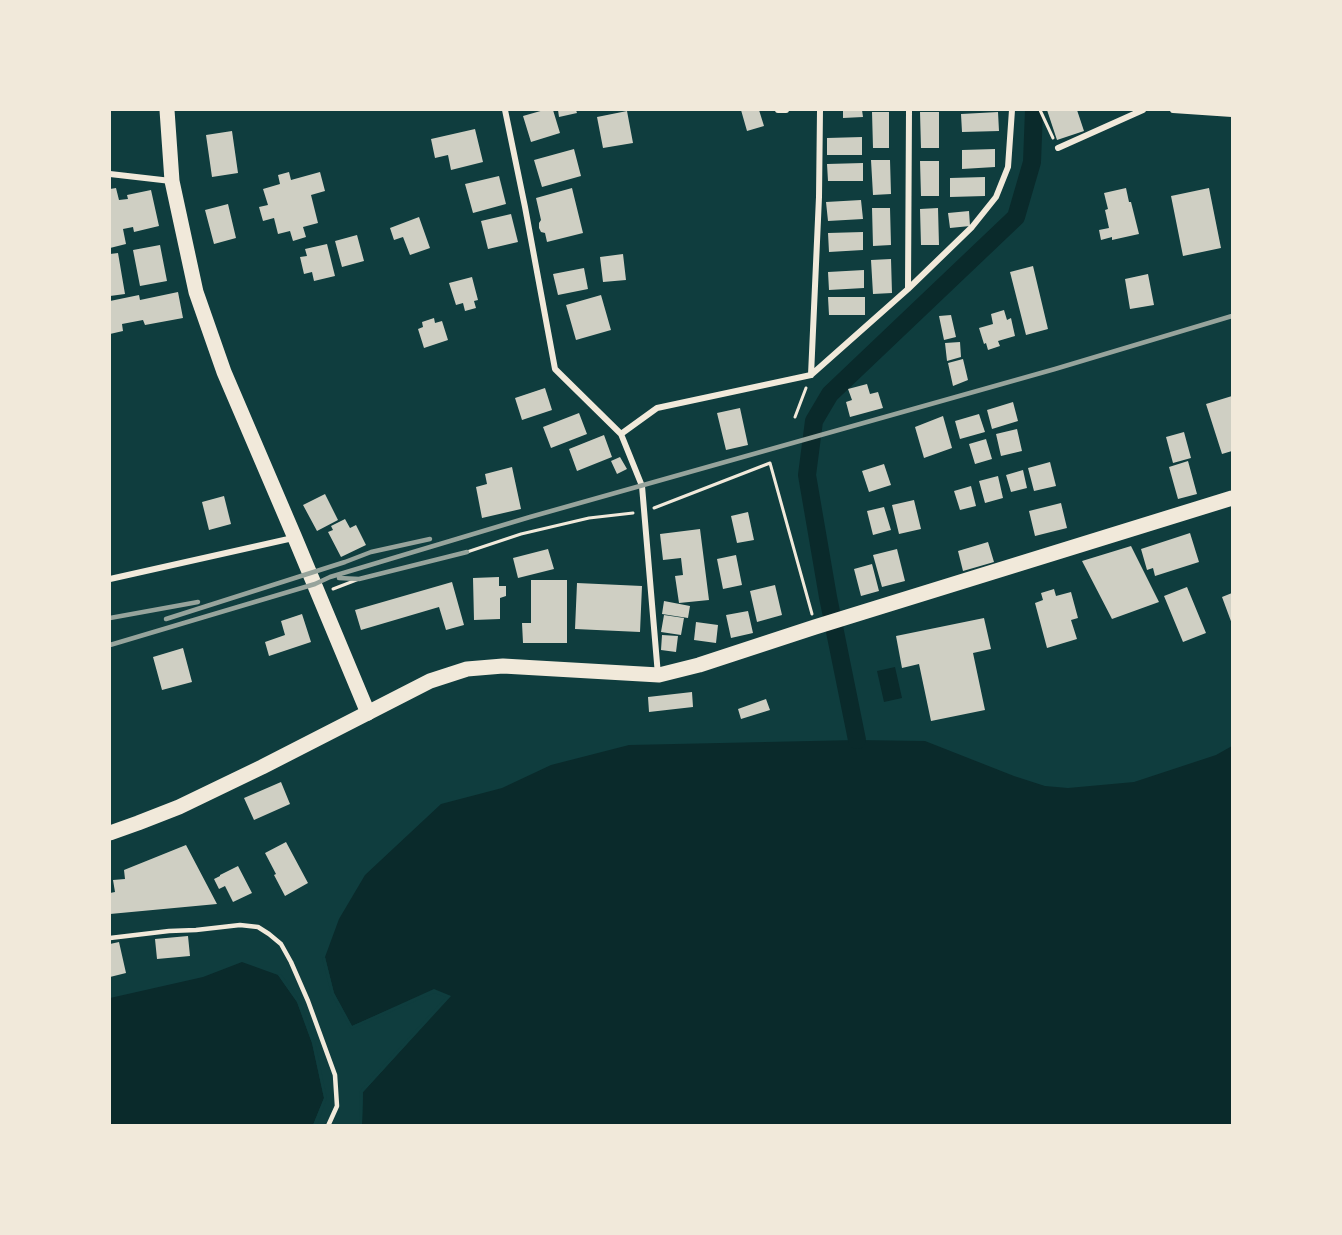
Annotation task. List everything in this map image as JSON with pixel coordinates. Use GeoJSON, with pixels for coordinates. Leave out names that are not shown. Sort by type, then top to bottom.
{"type":"FeatureCollection","features":[{"type":"Feature","properties":{"kind":"main road"},"geometry":{"type":"LineString","coordinates":[[167,110],[172,181],[196,292],[224,372],[368,713]]}},
{"type":"Feature","properties":{"kind":"main road"},"geometry":{"type":"LineString","coordinates":[[110,833],[179,807],[430,681],[467,669],[503,666],[658,675],[699,665],[1233,498]]}},
{"type":"Feature","properties":{"kind":"street"},"geometry":{"type":"LineString","coordinates":[[505,110],[555,369],[621,434],[642,486],[658,675]]}},
{"type":"Feature","properties":{"kind":"street"},"geometry":{"type":"LineString","coordinates":[[778,110],[786,110]]}},
{"type":"Feature","properties":{"kind":"street"},"geometry":{"type":"LineString","coordinates":[[811,375],[819,197],[817,110]]}},
{"type":"Feature","properties":{"kind":"street"},"geometry":{"type":"LineString","coordinates":[[908,289],[909,110]]}},
{"type":"Feature","properties":{"kind":"street"},"geometry":{"type":"LineString","coordinates":[[621,434],[657,408],[811,375],[908,289],[972,227],[996,197],[1008,167],[1012,110]]}},
{"type":"Feature","properties":{"kind":"street"},"geometry":{"type":"LineString","coordinates":[[1058,148],[1143,110]]}},
{"type":"Feature","properties":{"kind":"street"},"geometry":{"type":"LineString","coordinates":[[1173,110],[1233,114]]}},
{"type":"Feature","properties":{"kind":"street"},"geometry":{"type":"LineString","coordinates":[[110,174],[172,181]]}},
{"type":"Feature","properties":{"kind":"street"},"geometry":{"type":"LineString","coordinates":[[110,579],[295,538]]}},
{"type":"Feature","properties":{"kind":"lane"},"geometry":{"type":"LineString","coordinates":[[110,938],[240,925],[258,927],[281,944],[308,1001],[335,1075],[336,1106],[328,1125]]}},
{"type":"Feature","properties":{"kind":"path"},"geometry":{"type":"LineString","coordinates":[[1040,110],[1058,148]]}},
{"type":"Feature","properties":{"kind":"path"},"geometry":{"type":"LineString","coordinates":[[795,417],[811,375]]}},
{"type":"Feature","properties":{"kind":"path"},"geometry":{"type":"LineString","coordinates":[[467,552],[521,534],[589,518],[644,512],[770,463],[815,627]]}},
{"type":"Feature","properties":{"kind":"path"},"geometry":{"type":"LineString","coordinates":[[319,595],[359,579]]}},
{"type":"Feature","properties":{"kind":"water"},"geometry":{"type":"Polygon","coordinates":[[[895,667],[902,698],[884,702],[877,671],[895,667]]]}},
{"type":"Feature","properties":{"kind":"water"},"geometry":{"type":"Polygon","coordinates":[[[857,740],[925,741],[1014,776],[1045,786],[1068,788],[1134,782],[1216,755],[1232,746],[1232,1125],[362,1125],[363,1092],[450,996],[434,990],[352,1026],[334,993],[325,957],[339,919],[365,875],[441,804],[502,788],[551,765],[629,745],[857,740]]]}},
{"type":"Feature","properties":{"kind":"water"},"geometry":{"type":"Polygon","coordinates":[[[242,962],[278,975],[297,1002],[312,1043],[324,1098],[313,1125],[110,1125],[110,998],[203,977],[242,962]]]}},
{"type":"Feature","properties":{"kind":"pier"},"geometry":{"type":"Polygon","coordinates":[[[325,957],[334,993],[352,1026],[434,989],[451,996],[363,1092],[362,1125],[359,1126],[360,1091],[446,997],[434,993],[351,1029],[331,994],[322,958],[325,957]]]}},
{"type":"Feature","properties":{"kind":"pier"},"geometry":{"type":"Polygon","coordinates":[[[281,974],[300,1001],[315,1042],[327,1098],[317,1126],[313,1125],[324,1098],[312,1043],[297,1002],[278,975],[281,974]]]}},
{"type":"Feature","properties":{"kind":"building"},"geometry":{"type":"Polygon","coordinates":[[[553,110],[560,133],[531,142],[523,116],[553,110]]]}},
{"type":"Feature","properties":{"kind":"building"},"geometry":{"type":"Polygon","coordinates":[[[558,110],[576,110],[577,113],[559,117],[558,110]]]}},
{"type":"Feature","properties":{"kind":"building"},"geometry":{"type":"Polygon","coordinates":[[[741,110],[759,110],[764,126],[747,131],[741,110]]]}},
{"type":"Feature","properties":{"kind":"building"},"geometry":{"type":"Polygon","coordinates":[[[843,110],[862,110],[863,117],[843,118],[843,110]]]}},
{"type":"Feature","properties":{"kind":"building"},"geometry":{"type":"Polygon","coordinates":[[[1047,110],[1077,110],[1084,131],[1057,140],[1047,110]]]}},
{"type":"Feature","properties":{"kind":"building"},"geometry":{"type":"Polygon","coordinates":[[[627,111],[633,143],[603,148],[597,117],[627,111]]]}},
{"type":"Feature","properties":{"kind":"building"},"geometry":{"type":"Polygon","coordinates":[[[872,112],[889,112],[889,148],[873,148],[872,112]]]}},
{"type":"Feature","properties":{"kind":"building"},"geometry":{"type":"Polygon","coordinates":[[[920,112],[939,112],[939,148],[921,148],[920,112]]]}},
{"type":"Feature","properties":{"kind":"building"},"geometry":{"type":"Polygon","coordinates":[[[998,112],[999,131],[962,132],[961,114],[998,112]]]}},
{"type":"Feature","properties":{"kind":"building"},"geometry":{"type":"Polygon","coordinates":[[[475,129],[483,162],[451,170],[448,155],[435,158],[431,139],[475,129]]]}},
{"type":"Feature","properties":{"kind":"building"},"geometry":{"type":"Polygon","coordinates":[[[232,131],[238,173],[212,177],[206,135],[232,131]]]}},
{"type":"Feature","properties":{"kind":"building"},"geometry":{"type":"Polygon","coordinates":[[[862,137],[862,155],[827,155],[827,138],[862,137]]]}},
{"type":"Feature","properties":{"kind":"building"},"geometry":{"type":"Polygon","coordinates":[[[574,149],[581,176],[542,187],[534,160],[574,149]]]}},
{"type":"Feature","properties":{"kind":"building"},"geometry":{"type":"Polygon","coordinates":[[[995,149],[995,167],[962,169],[962,150],[995,149]]]}},
{"type":"Feature","properties":{"kind":"building"},"geometry":{"type":"Polygon","coordinates":[[[871,160],[890,160],[891,194],[873,195],[871,160]]]}},
{"type":"Feature","properties":{"kind":"building"},"geometry":{"type":"Polygon","coordinates":[[[920,161],[939,161],[939,196],[921,196],[920,161]]]}},
{"type":"Feature","properties":{"kind":"building"},"geometry":{"type":"Polygon","coordinates":[[[863,163],[863,181],[828,181],[827,164],[863,163]]]}},
{"type":"Feature","properties":{"kind":"building"},"geometry":{"type":"Polygon","coordinates":[[[289,172],[291,180],[320,172],[325,191],[311,195],[318,223],[303,227],[306,237],[293,241],[290,231],[278,234],[274,218],[263,221],[259,207],[268,205],[263,189],[280,184],[278,175],[289,172]]]}},
{"type":"Feature","properties":{"kind":"building"},"geometry":{"type":"Polygon","coordinates":[[[499,176],[506,204],[473,213],[465,184],[499,176]]]}},
{"type":"Feature","properties":{"kind":"building"},"geometry":{"type":"Polygon","coordinates":[[[985,177],[985,196],[950,197],[950,178],[985,177]]]}},
{"type":"Feature","properties":{"kind":"building"},"geometry":{"type":"Polygon","coordinates":[[[116,188],[119,200],[128,199],[127,195],[151,190],[159,226],[134,232],[133,227],[123,229],[126,244],[110,248],[110,189],[116,188]]]}},
{"type":"Feature","properties":{"kind":"building"},"geometry":{"type":"Polygon","coordinates":[[[572,188],[583,233],[547,242],[545,233],[539,228],[541,220],[536,198],[572,188]]]}},
{"type":"Feature","properties":{"kind":"building"},"geometry":{"type":"Polygon","coordinates":[[[1126,188],[1139,234],[1101,240],[1099,230],[1109,228],[1104,193],[1126,188]]]}},
{"type":"Feature","properties":{"kind":"building"},"geometry":{"type":"Polygon","coordinates":[[[1209,188],[1221,248],[1183,256],[1171,196],[1209,188]]]}},
{"type":"Feature","properties":{"kind":"building"},"geometry":{"type":"Polygon","coordinates":[[[861,200],[863,219],[828,221],[826,202],[861,200]]]}},
{"type":"Feature","properties":{"kind":"building"},"geometry":{"type":"Polygon","coordinates":[[[228,204],[236,238],[214,244],[205,210],[228,204]]]}},
{"type":"Feature","properties":{"kind":"building"},"geometry":{"type":"Polygon","coordinates":[[[872,208],[890,208],[891,245],[873,246],[872,208]]]}},
{"type":"Feature","properties":{"kind":"building"},"geometry":{"type":"Polygon","coordinates":[[[938,208],[939,245],[921,245],[920,209],[938,208]]]}},
{"type":"Feature","properties":{"kind":"building"},"geometry":{"type":"Polygon","coordinates":[[[969,211],[970,226],[950,228],[948,213],[969,211]]]}},
{"type":"Feature","properties":{"kind":"building"},"geometry":{"type":"Polygon","coordinates":[[[511,214],[518,242],[488,249],[481,221],[511,214]]]}},
{"type":"Feature","properties":{"kind":"building"},"geometry":{"type":"Polygon","coordinates":[[[419,217],[430,248],[410,255],[403,237],[394,240],[390,228],[419,217]]]}},
{"type":"Feature","properties":{"kind":"building"},"geometry":{"type":"Polygon","coordinates":[[[863,232],[863,250],[829,252],[828,233],[863,232]]]}},
{"type":"Feature","properties":{"kind":"building"},"geometry":{"type":"Polygon","coordinates":[[[357,235],[364,261],[342,267],[335,241],[357,235]]]}},
{"type":"Feature","properties":{"kind":"building"},"geometry":{"type":"Polygon","coordinates":[[[327,244],[335,276],[314,281],[312,272],[304,274],[300,257],[307,256],[305,249],[327,244]]]}},
{"type":"Feature","properties":{"kind":"building"},"geometry":{"type":"Polygon","coordinates":[[[160,245],[167,281],[140,286],[133,250],[160,245]]]}},
{"type":"Feature","properties":{"kind":"building"},"geometry":{"type":"Polygon","coordinates":[[[118,253],[125,294],[110,296],[110,254],[118,253]]]}},
{"type":"Feature","properties":{"kind":"building"},"geometry":{"type":"Polygon","coordinates":[[[623,254],[626,280],[603,282],[600,257],[623,254]]]}},
{"type":"Feature","properties":{"kind":"building"},"geometry":{"type":"Polygon","coordinates":[[[891,259],[892,293],[873,294],[871,260],[891,259]]]}},
{"type":"Feature","properties":{"kind":"building"},"geometry":{"type":"Polygon","coordinates":[[[1033,266],[1048,329],[1026,335],[1010,272],[1033,266]]]}},
{"type":"Feature","properties":{"kind":"building"},"geometry":{"type":"Polygon","coordinates":[[[584,268],[588,289],[558,295],[553,274],[584,268]]]}},
{"type":"Feature","properties":{"kind":"building"},"geometry":{"type":"Polygon","coordinates":[[[864,270],[864,288],[829,290],[828,272],[864,270]]]}},
{"type":"Feature","properties":{"kind":"building"},"geometry":{"type":"Polygon","coordinates":[[[1148,274],[1154,305],[1130,309],[1125,279],[1148,274]]]}},
{"type":"Feature","properties":{"kind":"building"},"geometry":{"type":"Polygon","coordinates":[[[472,277],[478,300],[474,301],[476,308],[465,311],[463,303],[456,305],[449,283],[472,277]]]}},
{"type":"Feature","properties":{"kind":"building"},"geometry":{"type":"Polygon","coordinates":[[[178,292],[183,318],[145,325],[143,320],[122,324],[123,331],[110,334],[110,301],[139,295],[140,300],[178,292]]]}},
{"type":"Feature","properties":{"kind":"building"},"geometry":{"type":"Polygon","coordinates":[[[601,295],[611,330],[576,340],[566,305],[601,295]]]}},
{"type":"Feature","properties":{"kind":"building"},"geometry":{"type":"Polygon","coordinates":[[[828,297],[865,297],[865,315],[829,315],[828,297]]]}},
{"type":"Feature","properties":{"kind":"building"},"geometry":{"type":"Polygon","coordinates":[[[1004,310],[1007,320],[1011,318],[1015,336],[998,341],[1000,346],[988,350],[979,328],[993,324],[991,314],[1004,310]]]}},
{"type":"Feature","properties":{"kind":"building"},"geometry":{"type":"Polygon","coordinates":[[[951,315],[956,337],[944,340],[939,316],[951,315]]]}},
{"type":"Feature","properties":{"kind":"building"},"geometry":{"type":"Polygon","coordinates":[[[434,318],[435,323],[442,321],[448,340],[424,348],[418,329],[423,327],[422,322],[434,318]]]}},
{"type":"Feature","properties":{"kind":"building"},"geometry":{"type":"Polygon","coordinates":[[[960,342],[961,357],[947,361],[945,343],[960,342]]]}},
{"type":"Feature","properties":{"kind":"building"},"geometry":{"type":"Polygon","coordinates":[[[963,359],[968,380],[953,386],[948,363],[963,359]]]}},
{"type":"Feature","properties":{"kind":"building"},"geometry":{"type":"Polygon","coordinates":[[[867,384],[870,394],[878,392],[883,408],[850,417],[846,402],[852,400],[848,389],[867,384]]]}},
{"type":"Feature","properties":{"kind":"building"},"geometry":{"type":"Polygon","coordinates":[[[545,388],[552,410],[522,420],[515,398],[545,388]]]}},
{"type":"Feature","properties":{"kind":"building"},"geometry":{"type":"Polygon","coordinates":[[[1232,396],[1232,451],[1222,454],[1206,404],[1232,396]]]}},
{"type":"Feature","properties":{"kind":"building"},"geometry":{"type":"Polygon","coordinates":[[[1013,402],[1018,421],[992,429],[987,410],[1013,402]]]}},
{"type":"Feature","properties":{"kind":"building"},"geometry":{"type":"Polygon","coordinates":[[[740,408],[748,445],[726,450],[717,413],[740,408]]]}},
{"type":"Feature","properties":{"kind":"building"},"geometry":{"type":"Polygon","coordinates":[[[579,413],[587,434],[551,448],[543,427],[579,413]]]}},
{"type":"Feature","properties":{"kind":"building"},"geometry":{"type":"Polygon","coordinates":[[[979,414],[985,432],[960,439],[955,421],[979,414]]]}},
{"type":"Feature","properties":{"kind":"building"},"geometry":{"type":"Polygon","coordinates":[[[943,416],[952,448],[924,458],[915,427],[943,416]]]}},
{"type":"Feature","properties":{"kind":"building"},"geometry":{"type":"Polygon","coordinates":[[[1017,429],[1022,451],[1001,456],[996,434],[1017,429]]]}},
{"type":"Feature","properties":{"kind":"building"},"geometry":{"type":"Polygon","coordinates":[[[1184,432],[1191,458],[1173,463],[1166,437],[1184,432]]]}},
{"type":"Feature","properties":{"kind":"building"},"geometry":{"type":"Polygon","coordinates":[[[604,435],[612,457],[577,471],[569,449],[604,435]]]}},
{"type":"Feature","properties":{"kind":"building"},"geometry":{"type":"Polygon","coordinates":[[[986,439],[992,459],[975,464],[969,444],[986,439]]]}},
{"type":"Feature","properties":{"kind":"building"},"geometry":{"type":"Polygon","coordinates":[[[620,457],[627,469],[617,474],[611,461],[620,457]]]}},
{"type":"Feature","properties":{"kind":"building"},"geometry":{"type":"Polygon","coordinates":[[[1188,461],[1197,494],[1178,499],[1169,467],[1188,461]]]}},
{"type":"Feature","properties":{"kind":"building"},"geometry":{"type":"Polygon","coordinates":[[[1050,462],[1056,486],[1034,491],[1028,468],[1050,462]]]}},
{"type":"Feature","properties":{"kind":"building"},"geometry":{"type":"Polygon","coordinates":[[[884,464],[891,485],[869,492],[862,471],[884,464]]]}},
{"type":"Feature","properties":{"kind":"building"},"geometry":{"type":"Polygon","coordinates":[[[512,467],[521,509],[482,518],[476,487],[487,484],[485,474],[512,467]]]}},
{"type":"Feature","properties":{"kind":"building"},"geometry":{"type":"Polygon","coordinates":[[[1023,470],[1027,488],[1011,492],[1006,475],[1023,470]]]}},
{"type":"Feature","properties":{"kind":"building"},"geometry":{"type":"Polygon","coordinates":[[[998,476],[1003,498],[985,503],[979,481],[998,476]]]}},
{"type":"Feature","properties":{"kind":"building"},"geometry":{"type":"Polygon","coordinates":[[[971,486],[976,506],[960,510],[954,491],[971,486]]]}},
{"type":"Feature","properties":{"kind":"building"},"geometry":{"type":"Polygon","coordinates":[[[325,494],[338,520],[317,531],[303,505],[325,494]]]}},
{"type":"Feature","properties":{"kind":"building"},"geometry":{"type":"Polygon","coordinates":[[[224,496],[231,524],[209,530],[202,502],[224,496]]]}},
{"type":"Feature","properties":{"kind":"building"},"geometry":{"type":"Polygon","coordinates":[[[914,500],[921,529],[899,534],[892,505],[914,500]]]}},
{"type":"Feature","properties":{"kind":"building"},"geometry":{"type":"Polygon","coordinates":[[[1061,503],[1067,528],[1035,536],[1029,511],[1061,503]]]}},
{"type":"Feature","properties":{"kind":"building"},"geometry":{"type":"Polygon","coordinates":[[[884,507],[891,530],[873,535],[867,511],[884,507]]]}},
{"type":"Feature","properties":{"kind":"building"},"geometry":{"type":"Polygon","coordinates":[[[748,512],[754,540],[737,543],[731,516],[748,512]]]}},
{"type":"Feature","properties":{"kind":"building"},"geometry":{"type":"Polygon","coordinates":[[[345,519],[350,528],[356,525],[366,545],[341,557],[328,532],[333,530],[331,526],[345,519]]]}},
{"type":"Feature","properties":{"kind":"building"},"geometry":{"type":"Polygon","coordinates":[[[700,529],[709,600],[679,603],[675,576],[683,575],[681,558],[663,560],[660,534],[700,529]]]}},
{"type":"Feature","properties":{"kind":"building"},"geometry":{"type":"Polygon","coordinates":[[[1190,533],[1199,562],[1155,576],[1153,568],[1147,570],[1141,549],[1190,533]]]}},
{"type":"Feature","properties":{"kind":"building"},"geometry":{"type":"Polygon","coordinates":[[[988,542],[994,562],[963,571],[958,551],[988,542]]]}},
{"type":"Feature","properties":{"kind":"building"},"geometry":{"type":"Polygon","coordinates":[[[1131,546],[1159,602],[1112,619],[1082,561],[1131,546]]]}},
{"type":"Feature","properties":{"kind":"building"},"geometry":{"type":"Polygon","coordinates":[[[548,549],[554,569],[518,578],[513,558],[548,549]]]}},
{"type":"Feature","properties":{"kind":"building"},"geometry":{"type":"Polygon","coordinates":[[[897,549],[905,581],[882,587],[873,555],[897,549]]]}},
{"type":"Feature","properties":{"kind":"building"},"geometry":{"type":"Polygon","coordinates":[[[736,555],[742,585],[723,589],[717,559],[736,555]]]}},
{"type":"Feature","properties":{"kind":"building"},"geometry":{"type":"Polygon","coordinates":[[[872,564],[879,591],[861,596],[854,569],[872,564]]]}},
{"type":"Feature","properties":{"kind":"building"},"geometry":{"type":"Polygon","coordinates":[[[499,577],[499,586],[506,586],[506,596],[500,598],[500,619],[474,620],[473,578],[499,577]]]}},
{"type":"Feature","properties":{"kind":"building"},"geometry":{"type":"Polygon","coordinates":[[[531,580],[567,580],[567,643],[523,643],[522,623],[531,623],[531,580]]]}},
{"type":"Feature","properties":{"kind":"building"},"geometry":{"type":"Polygon","coordinates":[[[452,582],[464,625],[446,630],[439,607],[361,630],[355,610],[452,582]]]}},
{"type":"Feature","properties":{"kind":"building"},"geometry":{"type":"Polygon","coordinates":[[[577,583],[642,586],[640,632],[575,629],[577,583]]]}},
{"type":"Feature","properties":{"kind":"building"},"geometry":{"type":"Polygon","coordinates":[[[775,585],[782,615],[757,622],[750,591],[775,585]]]}},
{"type":"Feature","properties":{"kind":"building"},"geometry":{"type":"Polygon","coordinates":[[[1187,587],[1206,633],[1183,642],[1164,596],[1187,587]]]}},
{"type":"Feature","properties":{"kind":"building"},"geometry":{"type":"Polygon","coordinates":[[[1054,589],[1056,596],[1071,592],[1078,618],[1071,620],[1077,639],[1047,648],[1035,603],[1043,600],[1041,593],[1054,589]]]}},
{"type":"Feature","properties":{"kind":"building"},"geometry":{"type":"Polygon","coordinates":[[[1232,593],[1232,624],[1222,597],[1232,593]]]}},
{"type":"Feature","properties":{"kind":"building"},"geometry":{"type":"Polygon","coordinates":[[[664,601],[690,606],[688,618],[662,614],[664,601]]]}},
{"type":"Feature","properties":{"kind":"building"},"geometry":{"type":"Polygon","coordinates":[[[748,611],[753,633],[731,638],[726,615],[748,611]]]}},
{"type":"Feature","properties":{"kind":"building"},"geometry":{"type":"Polygon","coordinates":[[[302,614],[311,642],[269,656],[265,642],[285,635],[281,621],[302,614]]]}},
{"type":"Feature","properties":{"kind":"building"},"geometry":{"type":"Polygon","coordinates":[[[664,615],[684,618],[681,635],[661,632],[664,615]]]}},
{"type":"Feature","properties":{"kind":"building"},"geometry":{"type":"Polygon","coordinates":[[[984,618],[991,649],[973,653],[985,710],[931,721],[919,664],[902,668],[896,636],[984,618]]]}},
{"type":"Feature","properties":{"kind":"building"},"geometry":{"type":"Polygon","coordinates":[[[696,622],[718,625],[716,643],[694,640],[696,622]]]}},
{"type":"Feature","properties":{"kind":"building"},"geometry":{"type":"Polygon","coordinates":[[[662,635],[678,636],[676,652],[661,650],[662,635]]]}},
{"type":"Feature","properties":{"kind":"building"},"geometry":{"type":"Polygon","coordinates":[[[183,648],[192,682],[162,690],[153,657],[183,648]]]}},
{"type":"Feature","properties":{"kind":"building"},"geometry":{"type":"Polygon","coordinates":[[[692,692],[693,707],[649,712],[648,697],[692,692]]]}},
{"type":"Feature","properties":{"kind":"building"},"geometry":{"type":"Polygon","coordinates":[[[766,699],[770,710],[741,719],[738,709],[766,699]]]}},
{"type":"Feature","properties":{"kind":"building"},"geometry":{"type":"Polygon","coordinates":[[[281,782],[290,804],[254,820],[244,798],[281,782]]]}},
{"type":"Feature","properties":{"kind":"building"},"geometry":{"type":"Polygon","coordinates":[[[286,842],[308,883],[285,896],[265,853],[286,842]]]}},
{"type":"Feature","properties":{"kind":"building"},"geometry":{"type":"Polygon","coordinates":[[[186,845],[217,904],[110,914],[110,893],[115,892],[113,880],[125,879],[124,870],[186,845]]]}},
{"type":"Feature","properties":{"kind":"building"},"geometry":{"type":"Polygon","coordinates":[[[238,866],[252,893],[233,902],[225,886],[219,889],[214,879],[238,866]]]}},
{"type":"Feature","properties":{"kind":"building"},"geometry":{"type":"Polygon","coordinates":[[[188,936],[190,956],[157,959],[155,939],[188,936]]]}},
{"type":"Feature","properties":{"kind":"building"},"geometry":{"type":"Polygon","coordinates":[[[119,942],[126,973],[110,977],[110,944],[119,942]]]}},
{"type":"Feature","properties":{"kind":"waterway"},"geometry":{"type":"LineString","coordinates":[[857,740],[828,597],[807,475],[814,421],[830,394],[1016,217],[1032,162],[1034,110]]}},
{"type":"Feature","properties":{"kind":"railway"},"geometry":{"type":"LineString","coordinates":[[110,645],[530,517],[1055,369],[1232,316]]}},
{"type":"Feature","properties":{"kind":"railway"},"geometry":{"type":"LineString","coordinates":[[166,619],[371,552],[430,539]]}},
{"type":"Feature","properties":{"kind":"railway"},"geometry":{"type":"LineString","coordinates":[[339,578],[359,579],[467,552]]}},
{"type":"Feature","properties":{"kind":"railway"},"geometry":{"type":"LineString","coordinates":[[110,618],[198,602]]}}]}
